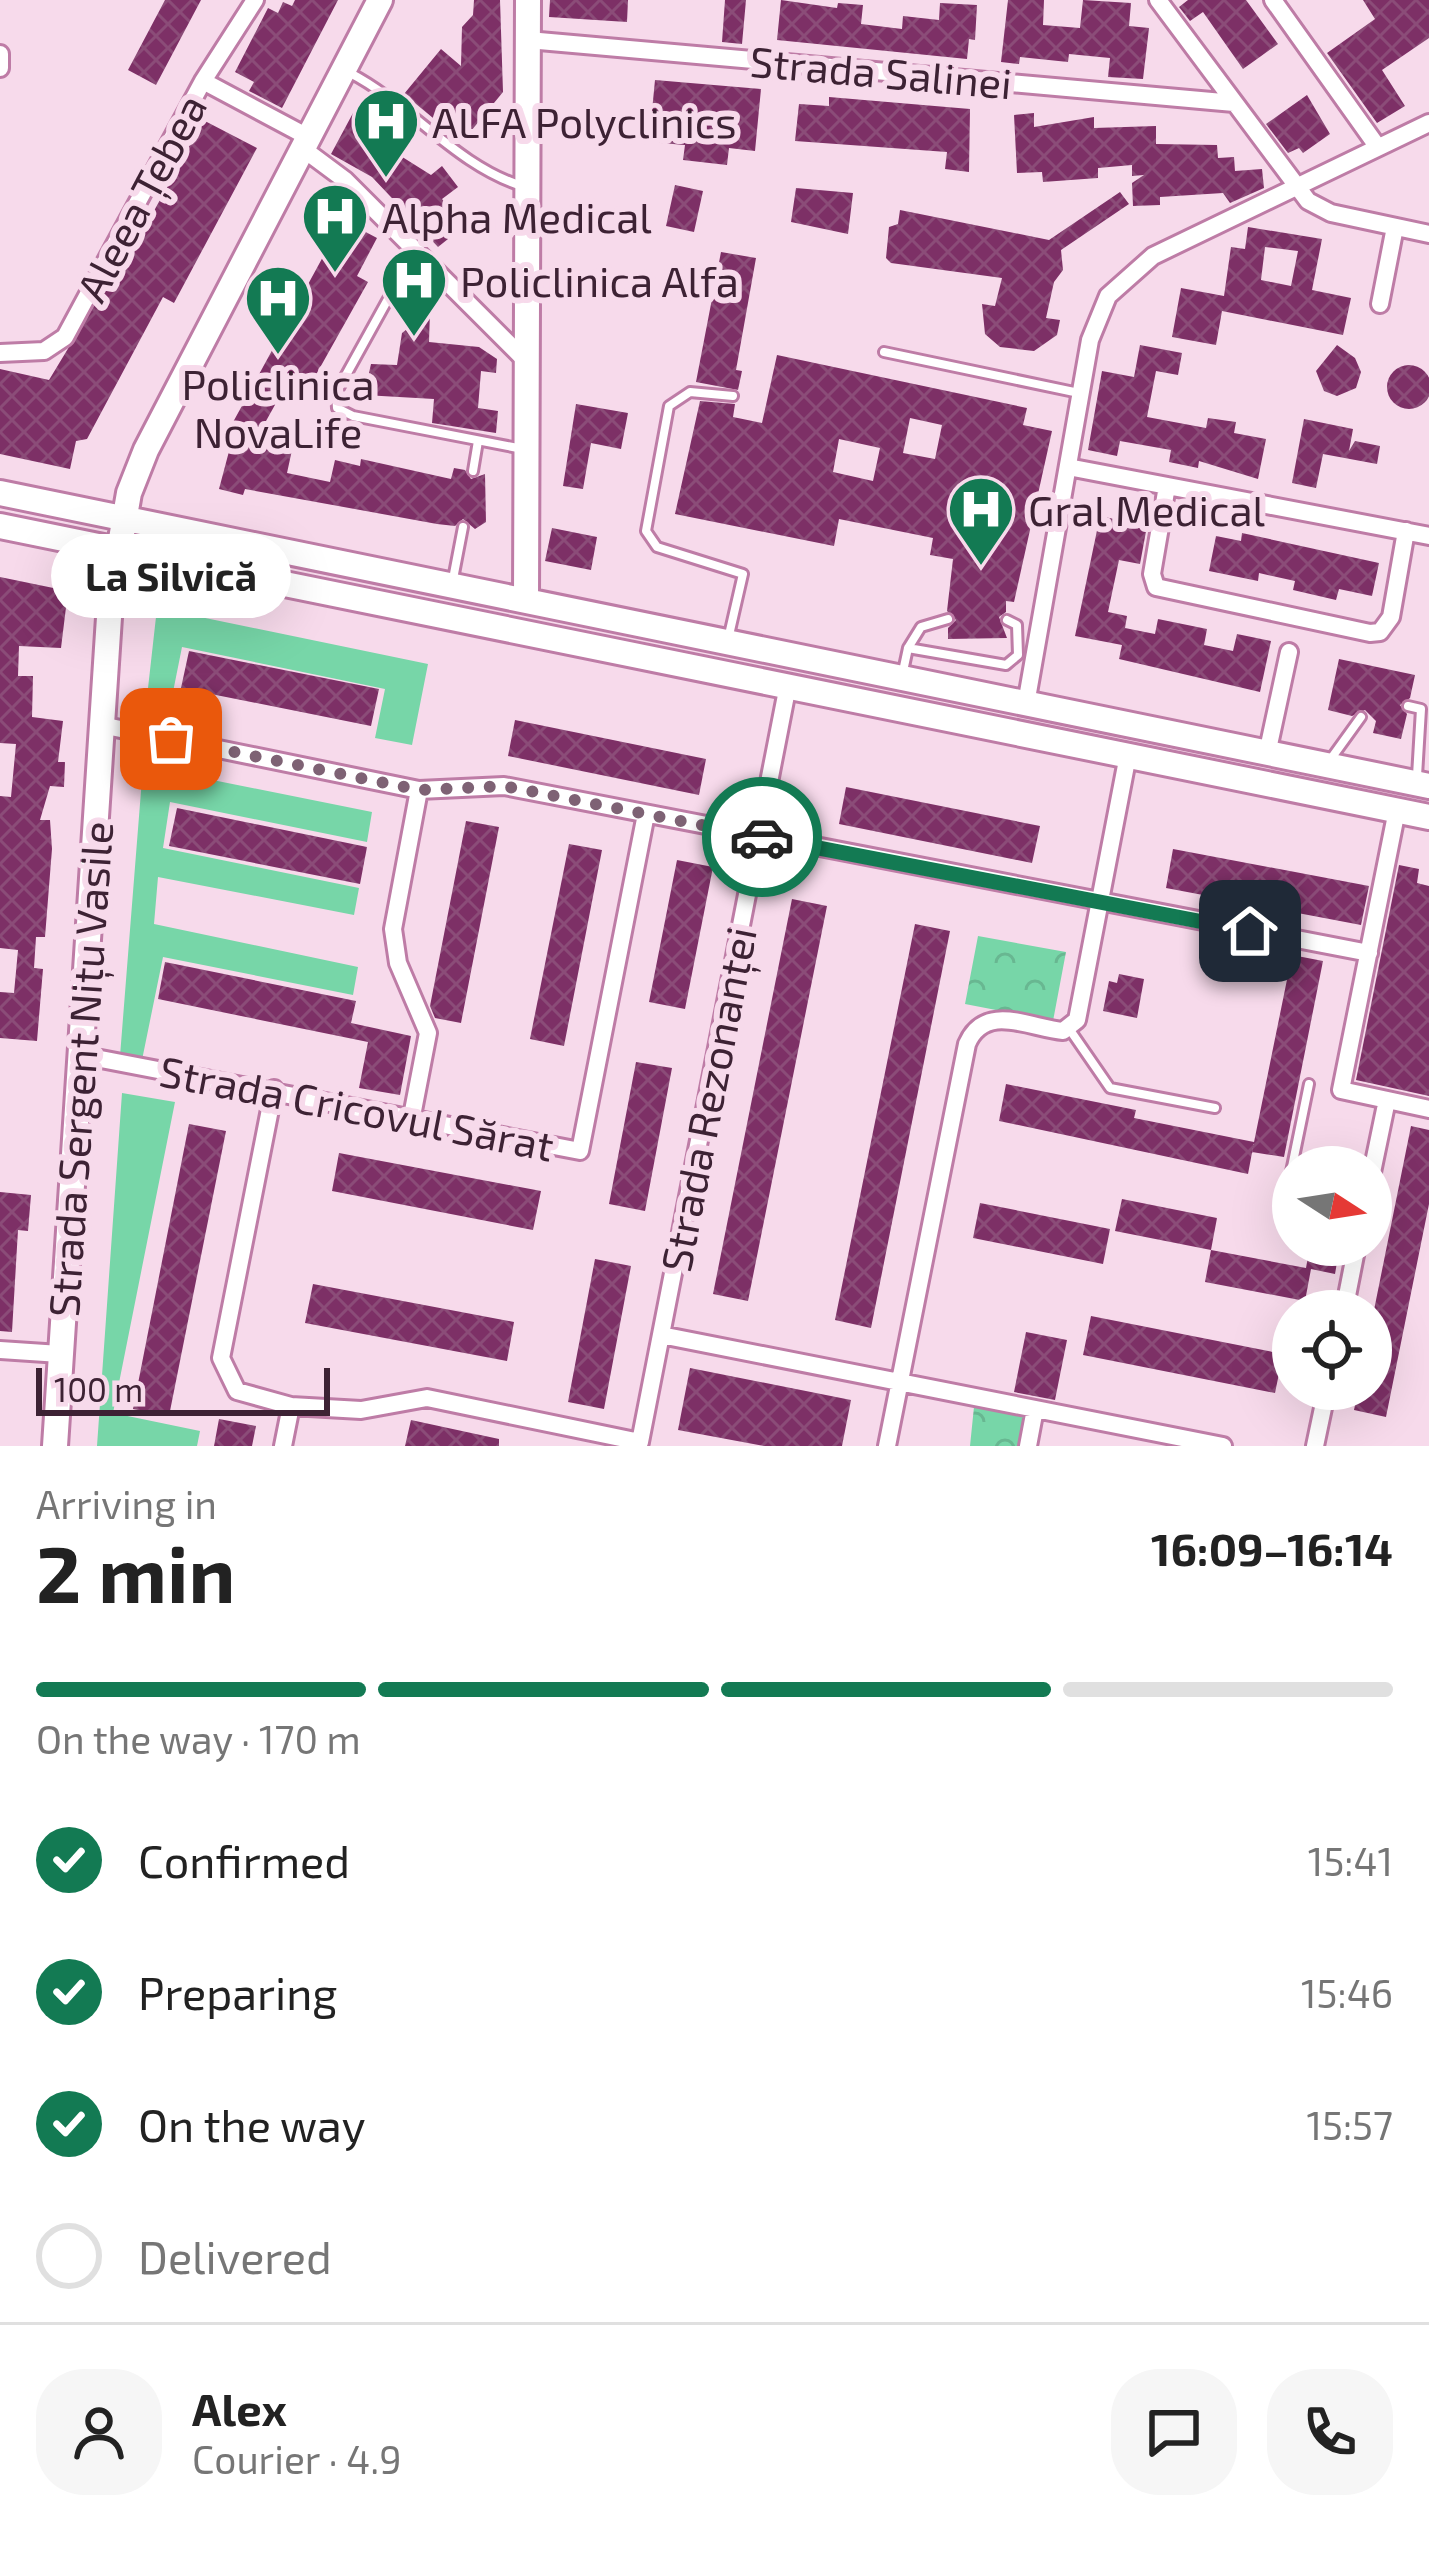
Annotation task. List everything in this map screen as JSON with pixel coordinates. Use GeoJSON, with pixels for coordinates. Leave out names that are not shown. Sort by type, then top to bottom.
{"type":"FeatureCollection","features":[{"type":"Feature","properties":{"kind":"main road","name":"Strada Sergent Nițu Vasile"},"geometry":{"type":"LineString","coordinates":[[55,1446],[101,725],[124,518],[146,450],[380,0]]}},
{"type":"Feature","properties":{"kind":"main road"},"geometry":{"type":"LineString","coordinates":[[526,600],[528,0]]}},
{"type":"Feature","properties":{"kind":"main road"},"geometry":{"type":"LineString","coordinates":[[0,493],[1423,785]]}},
{"type":"Feature","properties":{"kind":"main road"},"geometry":{"type":"LineString","coordinates":[[0,526],[1429,817]]}},
{"type":"Feature","properties":{"kind":"main road"},"geometry":{"type":"LineString","coordinates":[[896,707],[902,678]]}},
{"type":"Feature","properties":{"kind":"street","name":"Aleea Țebea"},"geometry":{"type":"LineString","coordinates":[[0,353],[44,351],[64,337],[202,81],[255,0]]}},
{"type":"Feature","properties":{"kind":"street"},"geometry":{"type":"LineString","coordinates":[[1158,0],[1296,186],[1318,208],[1429,234]]}},
{"type":"Feature","properties":{"kind":"street"},"geometry":{"type":"LineString","coordinates":[[1274,0],[1377,146]]}},
{"type":"Feature","properties":{"kind":"street","name":"Strada Salinei"},"geometry":{"type":"LineString","coordinates":[[528,40],[1234,103]]}},
{"type":"Feature","properties":{"kind":"street"},"geometry":{"type":"LineString","coordinates":[[0,68],[1,54]]}},
{"type":"Feature","properties":{"kind":"street"},"geometry":{"type":"LineString","coordinates":[[202,81],[305,142],[527,362]]}},
{"type":"Feature","properties":{"kind":"street"},"geometry":{"type":"LineString","coordinates":[[1026,704],[1080,394],[1098,316],[1122,280],[1153,256],[1429,123]]}},
{"type":"Feature","properties":{"kind":"street"},"geometry":{"type":"LineString","coordinates":[[1380,304],[1395,227]]}},
{"type":"Feature","properties":{"kind":"street"},"geometry":{"type":"LineString","coordinates":[[1067,467],[1429,536]]}},
{"type":"Feature","properties":{"kind":"street"},"geometry":{"type":"LineString","coordinates":[[1168,486],[1152,574],[1156,587],[1295,619],[1380,632],[1391,617],[1406,531]]}},
{"type":"Feature","properties":{"kind":"street"},"geometry":{"type":"LineString","coordinates":[[1267,754],[1289,652]]}},
{"type":"Feature","properties":{"kind":"street","name":"Strada Rezonanței"},"geometry":{"type":"LineString","coordinates":[[641,1444],[788,685]]}},
{"type":"Feature","properties":{"kind":"street"},"geometry":{"type":"LineString","coordinates":[[101,725],[419,790],[504,786],[1369,953]]}},
{"type":"Feature","properties":{"kind":"street"},"geometry":{"type":"LineString","coordinates":[[886,1446],[971,1034],[996,1019],[1069,1029],[1076,1020],[1128,755]]}},
{"type":"Feature","properties":{"kind":"street"},"geometry":{"type":"LineString","coordinates":[[412,1115],[428,1033],[398,963],[393,929],[419,790]]}},
{"type":"Feature","properties":{"kind":"street"},"geometry":{"type":"LineString","coordinates":[[1397,810],[1341,1090],[1429,1108]]}},
{"type":"Feature","properties":{"kind":"street","name":"Strada Cricovul Sărat"},"geometry":{"type":"LineString","coordinates":[[80,1055],[580,1150],[646,814]]}},
{"type":"Feature","properties":{"kind":"street"},"geometry":{"type":"LineString","coordinates":[[274,1089],[220,1358],[237,1391],[291,1406],[374,1409],[427,1398],[578,1438],[641,1444]]}},
{"type":"Feature","properties":{"kind":"street"},"geometry":{"type":"LineString","coordinates":[[1377,1146],[1387,1100]]}},
{"type":"Feature","properties":{"kind":"street"},"geometry":{"type":"LineString","coordinates":[[661,1335],[1223,1446]]}},
{"type":"Feature","properties":{"kind":"street"},"geometry":{"type":"LineString","coordinates":[[0,1350],[60,1354]]}},
{"type":"Feature","properties":{"kind":"street"},"geometry":{"type":"LineString","coordinates":[[283,1446],[291,1406]]}},
{"type":"Feature","properties":{"kind":"street"},"geometry":{"type":"LineString","coordinates":[[1028,1446],[1035,1409]]}},
{"type":"Feature","properties":{"kind":"street"},"geometry":{"type":"LineString","coordinates":[[1315,1446],[1323,1410]]}},
{"type":"Feature","properties":{"kind":"lane"},"geometry":{"type":"LineString","coordinates":[[344,69],[385,90],[487,170],[527,187]]}},
{"type":"Feature","properties":{"kind":"lane"},"geometry":{"type":"LineString","coordinates":[[415,250],[335,404],[353,416],[526,450]]}},
{"type":"Feature","properties":{"kind":"lane"},"geometry":{"type":"LineString","coordinates":[[884,352],[1080,394]]}},
{"type":"Feature","properties":{"kind":"lane"},"geometry":{"type":"LineString","coordinates":[[728,642],[743,574],[657,548],[646,531],[669,406],[690,392],[734,396]]}},
{"type":"Feature","properties":{"kind":"lane"},"geometry":{"type":"LineString","coordinates":[[472,471],[478,441]]}},
{"type":"Feature","properties":{"kind":"lane"},"geometry":{"type":"LineString","coordinates":[[452,585],[463,527]]}},
{"type":"Feature","properties":{"kind":"lane"},"geometry":{"type":"LineString","coordinates":[[902,678],[908,648],[921,627],[948,619]]}},
{"type":"Feature","properties":{"kind":"lane"},"geometry":{"type":"LineString","coordinates":[[908,648],[1006,665],[1018,655],[1021,638],[1018,626],[1006,620]]}},
{"type":"Feature","properties":{"kind":"lane"},"geometry":{"type":"LineString","coordinates":[[1408,706],[1421,709],[1423,785]]}},
{"type":"Feature","properties":{"kind":"lane"},"geometry":{"type":"LineString","coordinates":[[1325,766],[1361,717]]}},
{"type":"Feature","properties":{"kind":"lane"},"geometry":{"type":"LineString","coordinates":[[1069,1029],[1110,1088],[1215,1108]]}},
{"type":"Feature","properties":{"kind":"lane"},"geometry":{"type":"LineString","coordinates":[[1297,1146],[1309,1084]]}},
{"type":"Feature","properties":{"kind":"green space"},"geometry":{"type":"Polygon","coordinates":[[[157,608],[428,664],[412,745],[375,738],[385,689],[182,647],[171,702],[147,697],[157,608]]]}},
{"type":"Feature","properties":{"kind":"green space"},"geometry":{"type":"Polygon","coordinates":[[[143,766],[372,812],[367,842],[170,802],[163,848],[359,888],[354,915],[158,877],[154,924],[358,967],[353,995],[163,957],[142,1060],[120,1056],[143,766]]]}},
{"type":"Feature","properties":{"kind":"green space"},"geometry":{"type":"Polygon","coordinates":[[[978,936],[1066,952],[1053,1021],[965,1004],[978,936]]]}},
{"type":"Feature","properties":{"kind":"green space"},"geometry":{"type":"Polygon","coordinates":[[[122,1093],[175,1102],[113,1413],[200,1431],[197,1446],[97,1446],[122,1093]]]}},
{"type":"Feature","properties":{"kind":"green space"},"geometry":{"type":"Polygon","coordinates":[[[975,1397],[1035,1409],[1028,1446],[970,1446],[975,1397]]]}},
{"type":"Feature","properties":{"kind":"building"},"geometry":{"type":"Polygon","coordinates":[[[165,0],[201,0],[156,85],[128,70],[165,0]]]}},
{"type":"Feature","properties":{"kind":"building"},"geometry":{"type":"Polygon","coordinates":[[[295,0],[338,0],[282,108],[249,91],[254,82],[235,72],[268,8],[278,13],[283,2],[292,6],[295,0]]]}},
{"type":"Feature","properties":{"kind":"building"},"geometry":{"type":"Polygon","coordinates":[[[474,0],[500,0],[503,92],[462,142],[404,94],[441,49],[461,66],[462,27],[473,15],[474,0]]]}},
{"type":"Feature","properties":{"kind":"building"},"geometry":{"type":"Polygon","coordinates":[[[550,0],[628,0],[627,22],[549,17],[550,0]]]}},
{"type":"Feature","properties":{"kind":"building"},"geometry":{"type":"Polygon","coordinates":[[[725,0],[746,0],[742,44],[722,42],[725,0]]]}},
{"type":"Feature","properties":{"kind":"building"},"geometry":{"type":"Polygon","coordinates":[[[781,0],[837,8],[838,3],[863,5],[861,24],[902,29],[903,16],[939,20],[940,3],[977,5],[975,40],[969,39],[967,59],[777,40],[781,0]]]}},
{"type":"Feature","properties":{"kind":"building"},"geometry":{"type":"Polygon","coordinates":[[[1008,0],[1044,0],[1043,25],[1080,28],[1083,0],[1131,3],[1129,26],[1149,28],[1143,79],[1108,77],[1110,58],[1069,54],[1068,62],[1020,57],[1019,64],[1001,62],[1008,0]]]}},
{"type":"Feature","properties":{"kind":"building"},"geometry":{"type":"Polygon","coordinates":[[[1188,0],[1246,0],[1278,44],[1243,69],[1203,12],[1190,21],[1179,7],[1188,0]]]}},
{"type":"Feature","properties":{"kind":"building"},"geometry":{"type":"Polygon","coordinates":[[[1363,0],[1429,0],[1429,38],[1382,70],[1405,106],[1377,123],[1327,53],[1375,19],[1363,0]]]}},
{"type":"Feature","properties":{"kind":"building"},"geometry":{"type":"Polygon","coordinates":[[[655,80],[761,89],[755,151],[729,148],[727,165],[683,160],[685,145],[649,142],[655,80]]]}},
{"type":"Feature","properties":{"kind":"building"},"geometry":{"type":"Polygon","coordinates":[[[1307,95],[1330,134],[1303,153],[1299,148],[1288,153],[1266,124],[1307,95]]]}},
{"type":"Feature","properties":{"kind":"building"},"geometry":{"type":"Polygon","coordinates":[[[829,97],[970,109],[969,172],[945,169],[947,152],[795,141],[799,104],[829,106],[829,97]]]}},
{"type":"Feature","properties":{"kind":"building"},"geometry":{"type":"Polygon","coordinates":[[[360,100],[387,115],[380,127],[396,135],[388,148],[431,175],[442,166],[458,187],[442,199],[463,227],[438,247],[372,177],[331,154],[360,100]]]}},
{"type":"Feature","properties":{"kind":"building"},"geometry":{"type":"Polygon","coordinates":[[[1034,113],[1034,127],[1094,117],[1094,128],[1156,126],[1156,144],[1217,145],[1218,158],[1234,157],[1235,171],[1262,169],[1264,188],[1230,203],[1223,193],[1160,197],[1160,205],[1133,206],[1132,183],[1144,175],[1132,176],[1132,165],[1098,168],[1098,178],[1043,182],[1042,172],[1017,173],[1014,115],[1034,113]]]}},
{"type":"Feature","properties":{"kind":"building"},"geometry":{"type":"Polygon","coordinates":[[[203,120],[257,148],[174,303],[163,297],[87,439],[76,441],[70,469],[0,454],[0,369],[49,380],[115,271],[120,274],[203,120]]]}},
{"type":"Feature","properties":{"kind":"building"},"geometry":{"type":"Polygon","coordinates":[[[675,185],[703,191],[694,232],[666,226],[675,185]]]}},
{"type":"Feature","properties":{"kind":"building"},"geometry":{"type":"Polygon","coordinates":[[[796,188],[853,193],[848,234],[791,222],[796,188]]]}},
{"type":"Feature","properties":{"kind":"building"},"geometry":{"type":"Polygon","coordinates":[[[1120,192],[1129,204],[1061,250],[1063,270],[1054,282],[1046,318],[1060,320],[1057,335],[1034,351],[1000,347],[985,334],[982,304],[995,306],[1002,278],[891,263],[886,258],[889,227],[898,224],[900,210],[1049,240],[1120,192]]]}},
{"type":"Feature","properties":{"kind":"building"},"geometry":{"type":"Polygon","coordinates":[[[343,220],[377,238],[357,276],[368,282],[308,389],[290,378],[266,421],[278,425],[272,446],[292,450],[287,473],[330,482],[335,460],[360,466],[361,459],[451,479],[454,468],[465,470],[471,479],[485,474],[486,522],[475,529],[463,519],[455,526],[437,524],[245,489],[243,495],[219,489],[236,425],[232,424],[343,220]]]}},
{"type":"Feature","properties":{"kind":"building"},"geometry":{"type":"Polygon","coordinates":[[[1248,227],[1322,239],[1312,290],[1351,298],[1343,335],[1222,311],[1216,345],[1172,337],[1181,288],[1224,296],[1231,247],[1245,249],[1248,227]],[[1265,247],[1261,280],[1291,286],[1298,251],[1265,247]]]}},
{"type":"Feature","properties":{"kind":"building"},"geometry":{"type":"Polygon","coordinates":[[[721,252],[756,258],[736,370],[742,371],[738,390],[696,382],[721,252]]]}},
{"type":"Feature","properties":{"kind":"building"},"geometry":{"type":"Polygon","coordinates":[[[430,311],[429,342],[479,347],[497,359],[496,373],[481,371],[478,408],[498,411],[496,433],[432,423],[434,399],[364,395],[371,364],[397,365],[402,333],[430,311]]]}},
{"type":"Feature","properties":{"kind":"building"},"geometry":{"type":"Polygon","coordinates":[[[1140,345],[1182,353],[1178,375],[1156,371],[1147,417],[1206,428],[1208,418],[1236,422],[1234,433],[1266,439],[1258,479],[1199,461],[1198,468],[1169,462],[1171,450],[1120,441],[1117,456],[1088,450],[1102,371],[1134,377],[1140,345]]]}},
{"type":"Feature","properties":{"kind":"building"},"geometry":{"type":"Polygon","coordinates":[[[1337,345],[1355,358],[1361,372],[1356,388],[1337,396],[1324,391],[1316,371],[1337,345]]]}},
{"type":"Feature","properties":{"kind":"building"},"geometry":{"type":"Polygon","coordinates":[[[777,355],[1027,408],[1023,425],[1052,431],[1014,602],[1006,601],[1006,612],[999,617],[1007,638],[948,639],[948,628],[956,620],[947,611],[953,559],[930,555],[933,538],[839,519],[834,546],[675,514],[700,401],[735,404],[733,417],[762,423],[777,355]],[[910,418],[903,453],[935,459],[942,425],[910,418]],[[839,439],[833,472],[873,481],[880,448],[839,439]]]}},
{"type":"Feature","properties":{"kind":"building"},"geometry":{"type":"Polygon","coordinates":[[[1409,365],[1425,371],[1430,396],[1425,403],[1409,409],[1393,403],[1387,387],[1393,371],[1409,365]]]}},
{"type":"Feature","properties":{"kind":"building"},"geometry":{"type":"Polygon","coordinates":[[[576,404],[628,413],[621,449],[591,443],[583,489],[563,486],[576,404]]]}},
{"type":"Feature","properties":{"kind":"building"},"geometry":{"type":"Polygon","coordinates":[[[1304,419],[1353,429],[1349,451],[1355,441],[1380,446],[1377,464],[1323,454],[1316,488],[1292,483],[1304,419]]]}},
{"type":"Feature","properties":{"kind":"building"},"geometry":{"type":"Polygon","coordinates":[[[1100,516],[1147,526],[1140,564],[1119,560],[1108,612],[1127,616],[1125,628],[1155,634],[1158,619],[1207,629],[1204,645],[1233,651],[1237,634],[1271,641],[1260,692],[1119,659],[1122,645],[1075,636],[1100,516]]]}},
{"type":"Feature","properties":{"kind":"building"},"geometry":{"type":"Polygon","coordinates":[[[552,528],[597,537],[591,570],[545,561],[552,528]]]}},
{"type":"Feature","properties":{"kind":"building"},"geometry":{"type":"Polygon","coordinates":[[[1242,533],[1379,563],[1372,596],[1339,589],[1336,600],[1293,590],[1295,581],[1259,573],[1258,581],[1209,571],[1216,536],[1241,541],[1242,533]]]}},
{"type":"Feature","properties":{"kind":"building"},"geometry":{"type":"Polygon","coordinates":[[[0,577],[68,591],[61,648],[19,646],[18,676],[33,676],[32,717],[63,721],[58,762],[65,762],[64,787],[50,786],[40,820],[50,820],[52,849],[45,937],[36,937],[34,968],[43,969],[37,1041],[0,1038],[0,992],[14,993],[18,950],[0,948],[0,796],[11,797],[16,744],[0,743],[0,577]]]}},
{"type":"Feature","properties":{"kind":"building"},"geometry":{"type":"Polygon","coordinates":[[[189,651],[379,689],[371,726],[181,688],[189,651]]]}},
{"type":"Feature","properties":{"kind":"building"},"geometry":{"type":"Polygon","coordinates":[[[1339,659],[1415,675],[1410,698],[1400,705],[1407,714],[1401,739],[1373,733],[1376,721],[1365,710],[1352,716],[1328,710],[1339,659]]]}},
{"type":"Feature","properties":{"kind":"building"},"geometry":{"type":"Polygon","coordinates":[[[515,720],[706,759],[699,795],[508,756],[515,720]]]}},
{"type":"Feature","properties":{"kind":"building"},"geometry":{"type":"Polygon","coordinates":[[[846,787],[1040,826],[1032,863],[839,824],[846,787]]]}},
{"type":"Feature","properties":{"kind":"building"},"geometry":{"type":"Polygon","coordinates":[[[177,808],[367,847],[360,884],[169,846],[177,808]]]}},
{"type":"Feature","properties":{"kind":"building"},"geometry":{"type":"Polygon","coordinates":[[[466,821],[499,827],[461,1023],[435,1018],[430,1006],[466,821]]]}},
{"type":"Feature","properties":{"kind":"building"},"geometry":{"type":"Polygon","coordinates":[[[569,844],[602,850],[564,1046],[530,1039],[569,844]]]}},
{"type":"Feature","properties":{"kind":"building"},"geometry":{"type":"Polygon","coordinates":[[[1173,849],[1369,886],[1361,925],[1166,888],[1173,849]]]}},
{"type":"Feature","properties":{"kind":"building"},"geometry":{"type":"Polygon","coordinates":[[[677,860],[713,867],[685,1009],[649,1002],[677,860]]]}},
{"type":"Feature","properties":{"kind":"building"},"geometry":{"type":"Polygon","coordinates":[[[1399,865],[1419,869],[1417,883],[1429,886],[1429,1096],[1356,1080],[1399,865]]]}},
{"type":"Feature","properties":{"kind":"building"},"geometry":{"type":"Polygon","coordinates":[[[792,899],[827,906],[748,1301],[713,1294],[792,899]]]}},
{"type":"Feature","properties":{"kind":"building"},"geometry":{"type":"Polygon","coordinates":[[[915,924],[950,931],[871,1328],[835,1320],[915,924]]]}},
{"type":"Feature","properties":{"kind":"building"},"geometry":{"type":"Polygon","coordinates":[[[1292,955],[1323,961],[1286,1146],[1272,1146],[1272,1155],[1252,1152],[1292,955]]]}},
{"type":"Feature","properties":{"kind":"building"},"geometry":{"type":"Polygon","coordinates":[[[165,962],[356,1001],[351,1023],[411,1036],[400,1095],[359,1088],[368,1042],[158,999],[165,962]]]}},
{"type":"Feature","properties":{"kind":"building"},"geometry":{"type":"Polygon","coordinates":[[[1119,974],[1144,979],[1137,1018],[1103,1011],[1109,981],[1117,983],[1119,974]]]}},
{"type":"Feature","properties":{"kind":"building"},"geometry":{"type":"Polygon","coordinates":[[[636,1062],[672,1068],[645,1211],[609,1204],[636,1062]]]}},
{"type":"Feature","properties":{"kind":"building"},"geometry":{"type":"Polygon","coordinates":[[[1006,1084],[1136,1110],[1134,1118],[1254,1142],[1248,1174],[999,1121],[1006,1084]]]}},
{"type":"Feature","properties":{"kind":"building"},"geometry":{"type":"Polygon","coordinates":[[[189,1124],[226,1131],[169,1416],[133,1409],[189,1124]]]}},
{"type":"Feature","properties":{"kind":"building"},"geometry":{"type":"Polygon","coordinates":[[[1411,1126],[1429,1130],[1429,1204],[1392,1387],[1392,1290],[1378,1290],[1383,1266],[1392,1266],[1392,1221],[1411,1126]]]}},
{"type":"Feature","properties":{"kind":"building"},"geometry":{"type":"Polygon","coordinates":[[[339,1153],[541,1191],[533,1230],[332,1191],[339,1153]]]}},
{"type":"Feature","properties":{"kind":"building"},"geometry":{"type":"Polygon","coordinates":[[[0,1192],[31,1195],[28,1231],[18,1230],[12,1332],[0,1331],[0,1192]]]}},
{"type":"Feature","properties":{"kind":"building"},"geometry":{"type":"Polygon","coordinates":[[[1122,1199],[1217,1218],[1211,1250],[1115,1231],[1122,1199]]]}},
{"type":"Feature","properties":{"kind":"building"},"geometry":{"type":"Polygon","coordinates":[[[980,1203],[1110,1229],[1103,1264],[973,1238],[980,1203]]]}},
{"type":"Feature","properties":{"kind":"building"},"geometry":{"type":"Polygon","coordinates":[[[1211,1250],[1272,1262],[1272,1266],[1336,1266],[1335,1274],[1311,1269],[1307,1290],[1272,1290],[1272,1295],[1205,1282],[1211,1250]]]}},
{"type":"Feature","properties":{"kind":"building"},"geometry":{"type":"Polygon","coordinates":[[[595,1259],[631,1266],[604,1409],[568,1402],[595,1259]]]}},
{"type":"Feature","properties":{"kind":"building"},"geometry":{"type":"Polygon","coordinates":[[[313,1284],[514,1322],[507,1361],[305,1323],[313,1284]]]}},
{"type":"Feature","properties":{"kind":"building"},"geometry":{"type":"Polygon","coordinates":[[[1091,1316],[1272,1352],[1272,1392],[1083,1355],[1091,1316]]]}},
{"type":"Feature","properties":{"kind":"building"},"geometry":{"type":"Polygon","coordinates":[[[1026,1332],[1067,1340],[1055,1400],[1014,1392],[1026,1332]]]}},
{"type":"Feature","properties":{"kind":"building"},"geometry":{"type":"Polygon","coordinates":[[[690,1368],[851,1400],[842,1446],[764,1446],[678,1430],[690,1368]]]}},
{"type":"Feature","properties":{"kind":"building"},"geometry":{"type":"Polygon","coordinates":[[[1354,1410],[1387,1410],[1386,1417],[1354,1410]]]}},
{"type":"Feature","properties":{"kind":"building"},"geometry":{"type":"Polygon","coordinates":[[[219,1419],[256,1426],[252,1446],[214,1446],[219,1419]]]}},
{"type":"Feature","properties":{"kind":"building"},"geometry":{"type":"Polygon","coordinates":[[[411,1420],[499,1439],[499,1446],[405,1446],[411,1420]]]}},
{"type":"Feature","properties":{"kind":"way so far"},"geometry":{"type":"LineString","coordinates":[[171,739],[419,790],[504,786],[762,837]]}},
{"type":"Feature","properties":{"kind":"place","name":"ALFA Polyclinics"},"geometry":{"type":"Point","coordinates":[386,180]}},
{"type":"Feature","properties":{"kind":"place","name":"Alpha Medical"},"geometry":{"type":"Point","coordinates":[335,275]}},
{"type":"Feature","properties":{"kind":"place","name":"Policlinica Alfa"},"geometry":{"type":"Point","coordinates":[414,339]}},
{"type":"Feature","properties":{"kind":"place","name":"Policlinica NovaLife"},"geometry":{"type":"Point","coordinates":[278,357]}},
{"type":"Feature","properties":{"kind":"place","name":"Gral Medical"},"geometry":{"type":"Point","coordinates":[981,568]}},
{"type":"Feature","properties":{"kind":"place","name":"La Silvică"},"geometry":{"type":"Point","coordinates":[171,739]}},
{"type":"Feature","properties":{"kind":"route"},"geometry":{"type":"LineString","coordinates":[[762,837],[1250,931]]}}]}
